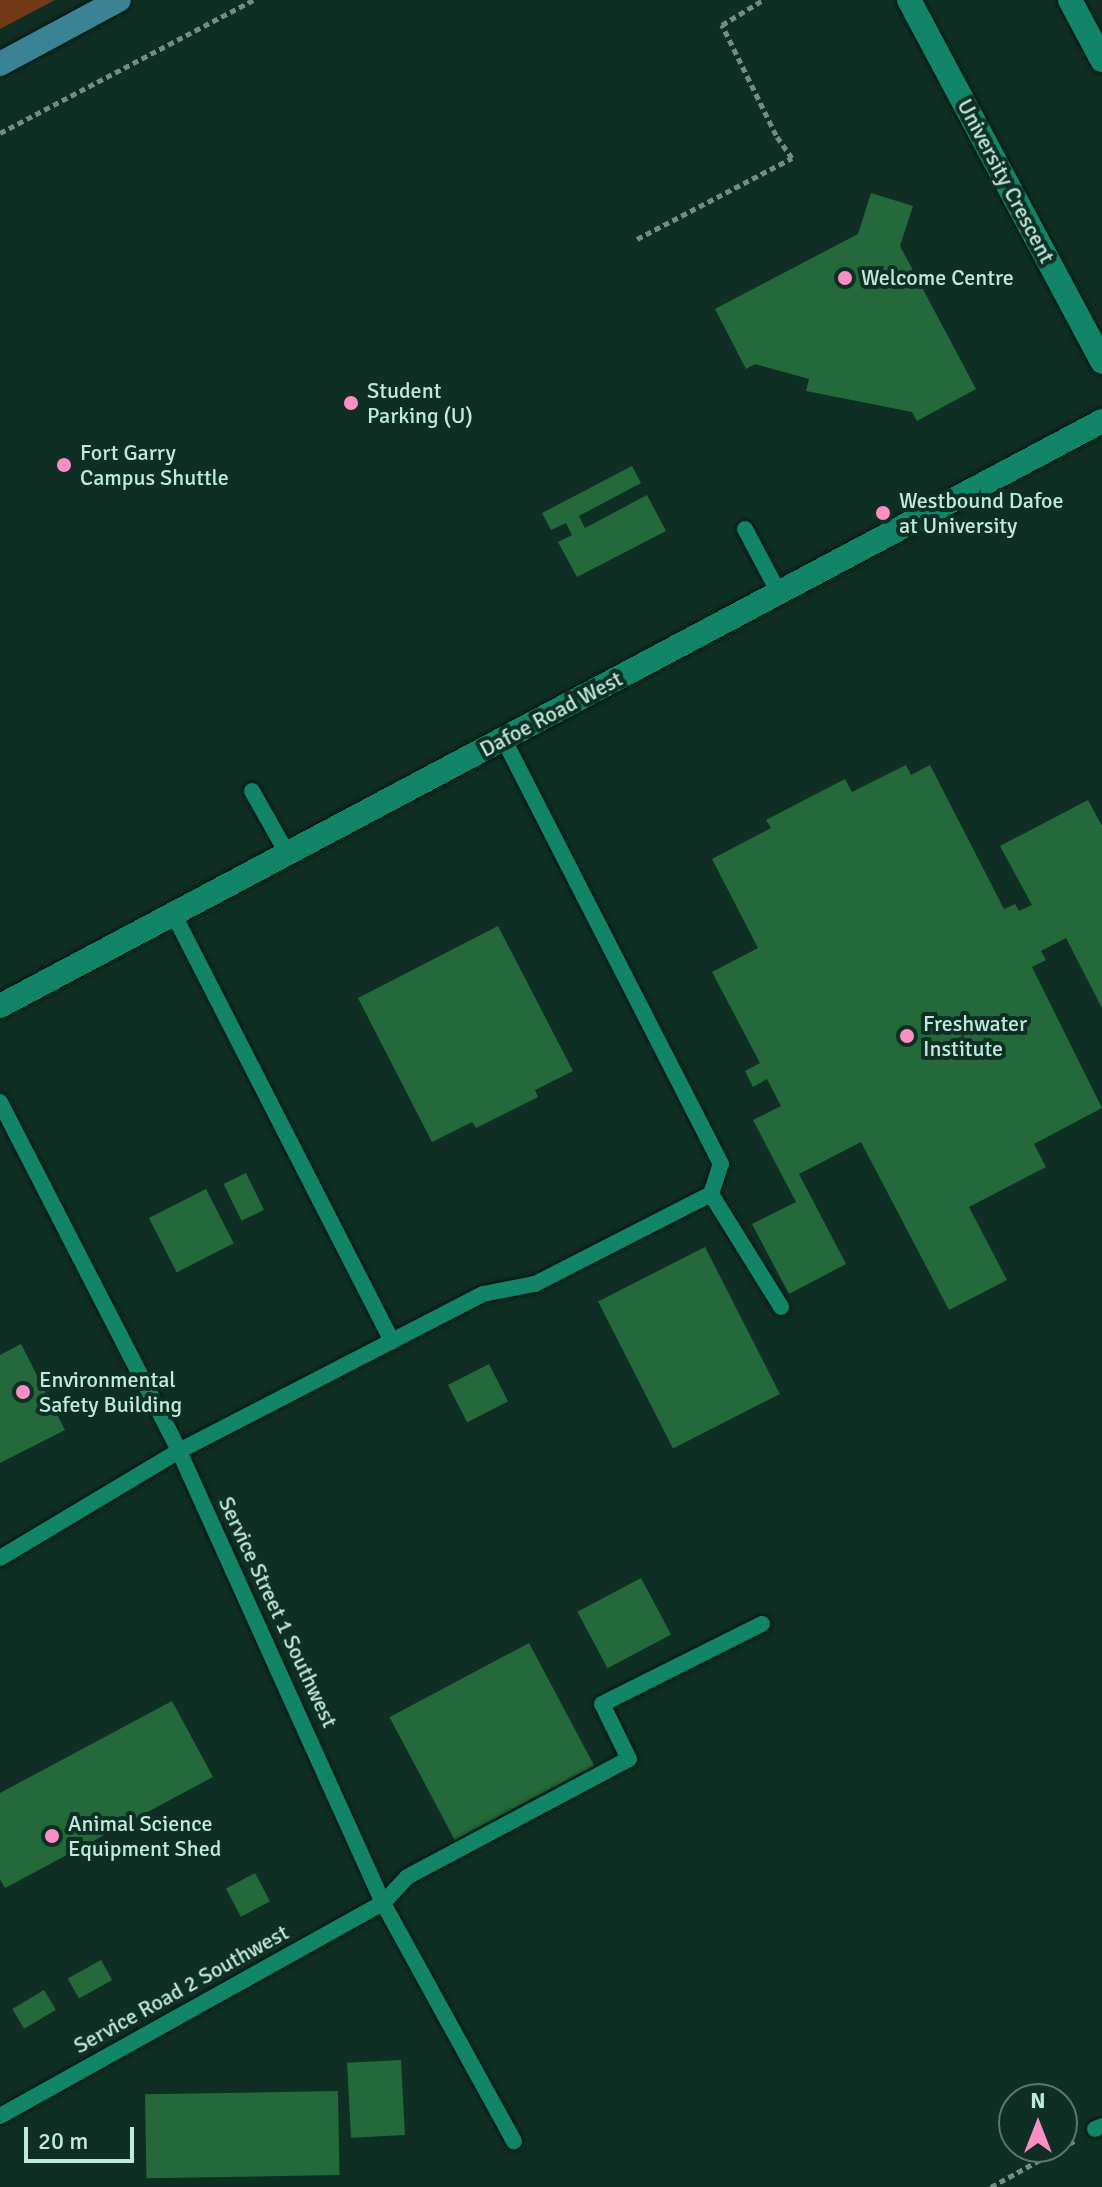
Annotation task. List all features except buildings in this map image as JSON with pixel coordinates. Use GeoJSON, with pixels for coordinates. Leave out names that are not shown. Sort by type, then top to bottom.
{"type":"FeatureCollection","features":[{"type":"Feature","properties":{"kind":"main road"},"geometry":{"type":"LineString","coordinates":[[0,64],[119,0]]}},
{"type":"Feature","properties":{"kind":"street","name":"University Crescent"},"geometry":{"type":"LineString","coordinates":[[909,0],[1102,362]]}},
{"type":"Feature","properties":{"kind":"street"},"geometry":{"type":"LineString","coordinates":[[1070,0],[1102,60]]}},
{"type":"Feature","properties":{"kind":"street","name":"Dafoe Road West"},"geometry":{"type":"LineString","coordinates":[[0,1006],[1102,421]]}},
{"type":"Feature","properties":{"kind":"lane"},"geometry":{"type":"LineString","coordinates":[[745,529],[779,593]]}},
{"type":"Feature","properties":{"kind":"lane"},"geometry":{"type":"LineString","coordinates":[[0,1558],[179,1451],[483,1294],[535,1284],[711,1194],[721,1164],[504,740]]}},
{"type":"Feature","properties":{"kind":"lane"},"geometry":{"type":"LineString","coordinates":[[252,791],[287,853]]}},
{"type":"Feature","properties":{"kind":"lane"},"geometry":{"type":"LineString","coordinates":[[174,915],[392,1341]]}},
{"type":"Feature","properties":{"kind":"lane","name":"Service Street 1 Southwest"},"geometry":{"type":"LineString","coordinates":[[0,1102],[179,1451],[383,1903],[514,2141]]}},
{"type":"Feature","properties":{"kind":"lane"},"geometry":{"type":"LineString","coordinates":[[711,1194],[781,1307]]}},
{"type":"Feature","properties":{"kind":"lane","name":"Service Road 2 Southwest"},"geometry":{"type":"LineString","coordinates":[[0,2116],[383,1903],[407,1877],[629,1759],[602,1704],[762,1624]]}},
{"type":"Feature","properties":{"kind":"path"},"geometry":{"type":"LineString","coordinates":[[0,133],[253,0]]}},
{"type":"Feature","properties":{"kind":"path"},"geometry":{"type":"LineString","coordinates":[[637,239],[792,158],[776,135],[722,25],[763,0]]}},
{"type":"Feature","properties":{"kind":"path"},"geometry":{"type":"LineString","coordinates":[[991,2187],[1099,2127]]}},
{"type":"Feature","properties":{"kind":"shaded area"},"geometry":{"type":"Polygon","coordinates":[[[0,0],[55,0],[0,29],[0,0]]]}},
{"type":"Feature","properties":{"kind":"place","name":"Welcome Centre"},"geometry":{"type":"Point","coordinates":[845,278]}},
{"type":"Feature","properties":{"kind":"place","name":"Student Parking (U)"},"geometry":{"type":"Point","coordinates":[351,403]}},
{"type":"Feature","properties":{"kind":"place","name":"Fort Garry Campus Shuttle"},"geometry":{"type":"Point","coordinates":[64,465]}},
{"type":"Feature","properties":{"kind":"place","name":"Westbound Dafoe at University"},"geometry":{"type":"Point","coordinates":[883,513]}},
{"type":"Feature","properties":{"kind":"place","name":"Freshwater Institute"},"geometry":{"type":"Point","coordinates":[907,1036]}},
{"type":"Feature","properties":{"kind":"place","name":"Environmental Safety Building"},"geometry":{"type":"Point","coordinates":[23,1392]}},
{"type":"Feature","properties":{"kind":"place","name":"Animal Science Equipment Shed"},"geometry":{"type":"Point","coordinates":[52,1836]}}]}
